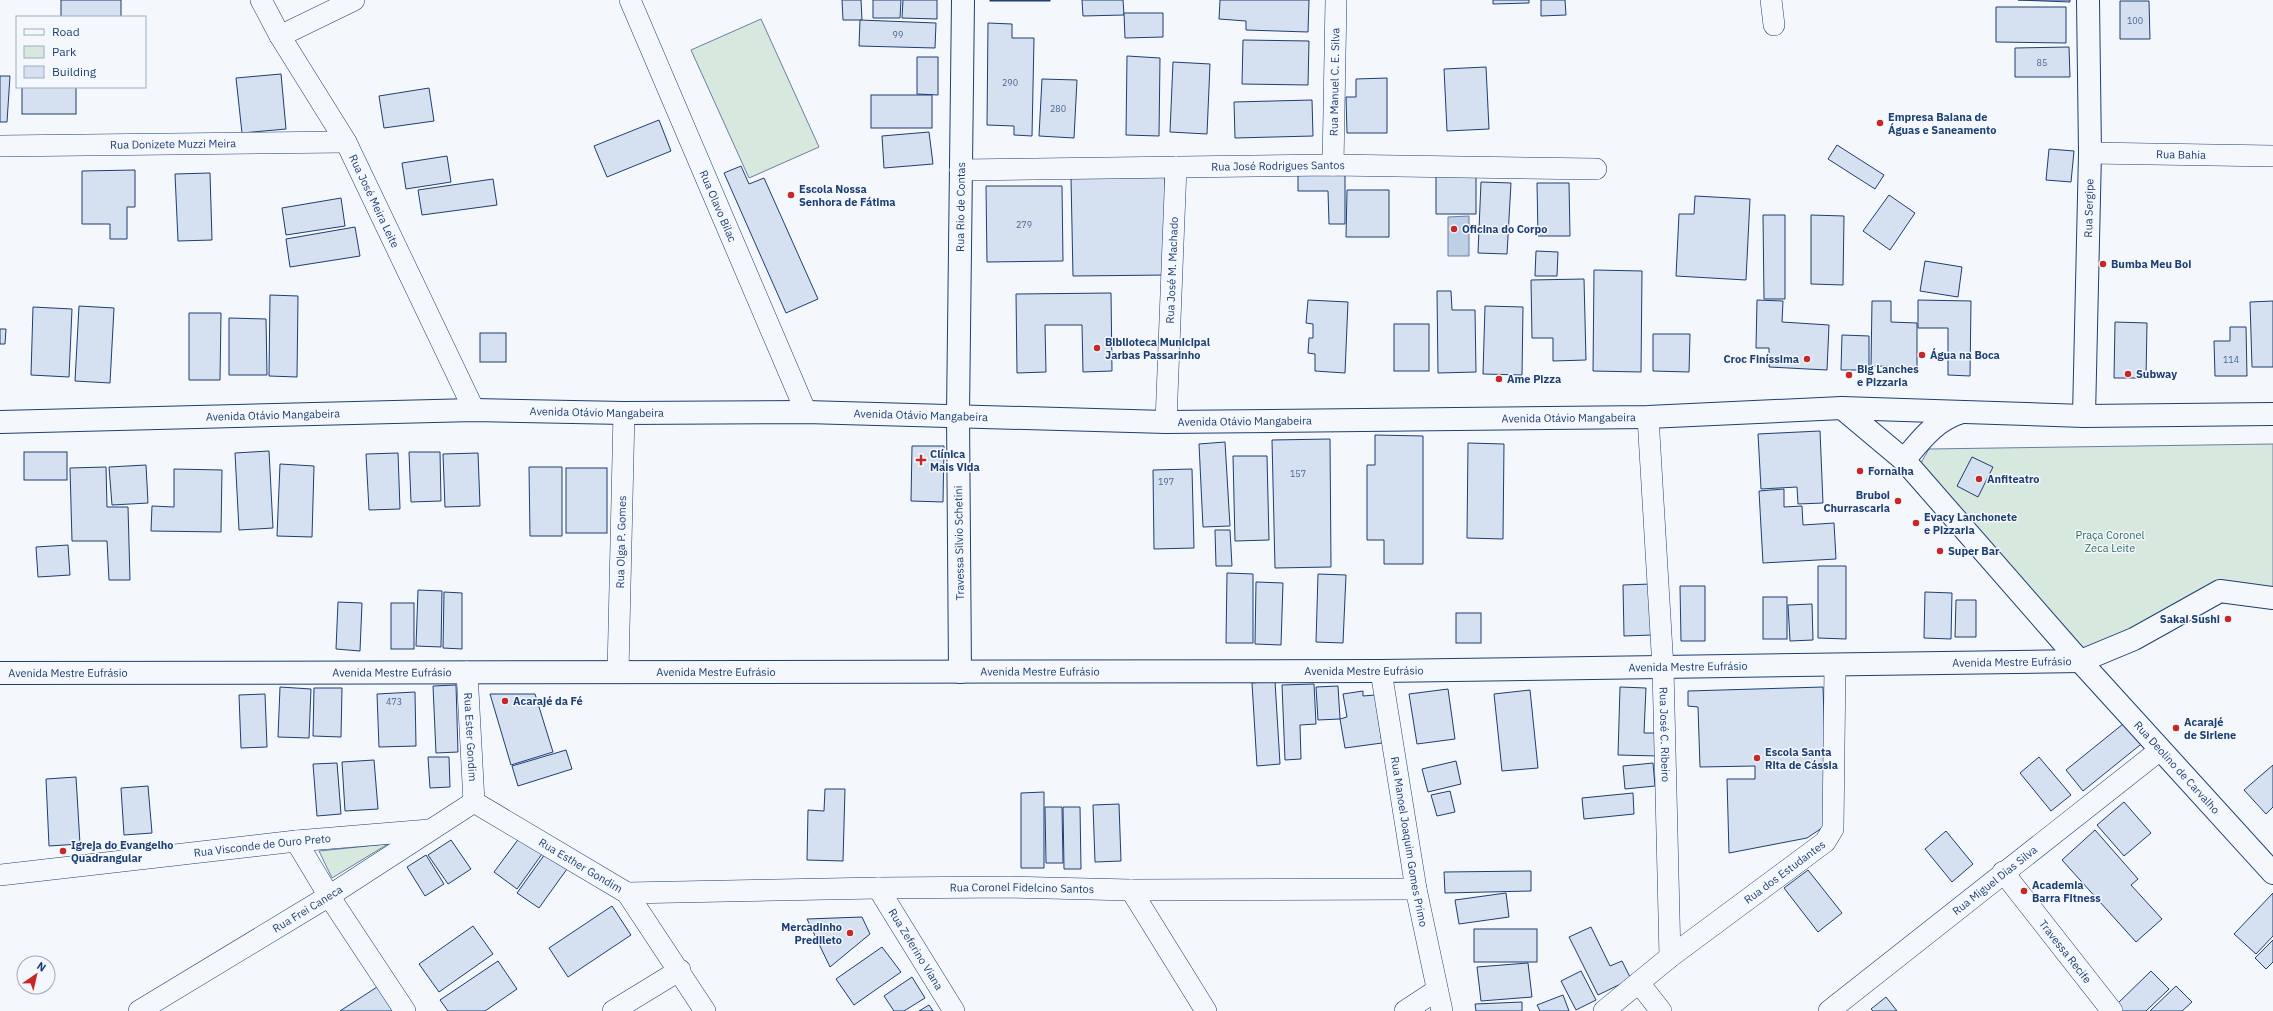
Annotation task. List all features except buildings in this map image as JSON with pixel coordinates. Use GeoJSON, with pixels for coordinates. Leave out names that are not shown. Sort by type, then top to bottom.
{"type":"FeatureCollection","features":[{"type":"Feature","properties":{"kind":"street","name":"Rua José Meira Leite"},"geometry":{"type":"LineString","coordinates":[[261,0],[280,36],[346,142],[474,410]]}},
{"type":"Feature","properties":{"kind":"street"},"geometry":{"type":"LineString","coordinates":[[280,36],[354,0]]}},
{"type":"Feature","properties":{"kind":"street","name":"Rua Olavo Bilac"},"geometry":{"type":"LineString","coordinates":[[630,0],[806,412]]}},
{"type":"Feature","properties":{"kind":"street","name":"Rua Rio de Contas"},"geometry":{"type":"LineString","coordinates":[[958,414],[962,0]]}},
{"type":"Feature","properties":{"kind":"street","name":"Rua Manuel C. E. Silva"},"geometry":{"type":"LineString","coordinates":[[1333,165],[1336,0]]}},
{"type":"Feature","properties":{"kind":"street"},"geometry":{"type":"LineString","coordinates":[[1771,0],[1774,25]]}},
{"type":"Feature","properties":{"kind":"street","name":"Rua Sergipe"},"geometry":{"type":"LineString","coordinates":[[2084,416],[2090,153],[2088,0]]}},
{"type":"Feature","properties":{"kind":"street","name":"Rua Donizete Muzzi Meira"},"geometry":{"type":"LineString","coordinates":[[0,146],[346,142]]}},
{"type":"Feature","properties":{"kind":"street","name":"Rua Bahia"},"geometry":{"type":"LineString","coordinates":[[2090,153],[2273,156]]}},
{"type":"Feature","properties":{"kind":"street","name":"Rua José Rodrigues Santos"},"geometry":{"type":"LineString","coordinates":[[960,170],[1333,165],[1596,169]]}},
{"type":"Feature","properties":{"kind":"street","name":"Rua José M. Machado"},"geometry":{"type":"LineString","coordinates":[[1166,422],[1176,167]]}},
{"type":"Feature","properties":{"kind":"street"},"geometry":{"type":"LineString","coordinates":[[1842,408],[2084,416],[2273,414]]}},
{"type":"Feature","properties":{"kind":"street"},"geometry":{"type":"LineString","coordinates":[[1842,408],[1904,460],[2080,662],[2134,639],[2220,591],[2273,598]]}},
{"type":"Feature","properties":{"kind":"street","name":"Avenida Otávio Mangabeira"},"geometry":{"type":"LineString","coordinates":[[0,422],[474,410],[624,413],[806,412],[958,414],[1166,422],[1648,417],[1842,408]]}},
{"type":"Feature","properties":{"kind":"street"},"geometry":{"type":"LineString","coordinates":[[1904,460],[1927,431],[1952,415],[1965,411]]}},
{"type":"Feature","properties":{"kind":"street","name":"Rua Olga P. Gomes"},"geometry":{"type":"LineString","coordinates":[[618,672],[624,413]]}},
{"type":"Feature","properties":{"kind":"street","name":"Travessa Silvio Schetini"},"geometry":{"type":"LineString","coordinates":[[958,414],[960,672]]}},
{"type":"Feature","properties":{"kind":"street","name":"Rua José C. Ribeiro"},"geometry":{"type":"LineString","coordinates":[[1648,417],[1662,668],[1670,957]]}},
{"type":"Feature","properties":{"kind":"street","name":"Avenida Mestre Eufrásio"},"geometry":{"type":"LineString","coordinates":[[0,673],[1381,671],[2080,662]]}},
{"type":"Feature","properties":{"kind":"street","name":"Rua Deolino de Carvalho"},"geometry":{"type":"LineString","coordinates":[[2080,662],[2273,873]]}},
{"type":"Feature","properties":{"kind":"street","name":"Rua dos Estudantes"},"geometry":{"type":"LineString","coordinates":[[1604,1011],[1670,957],[1825,842],[1833,829],[1835,665]]}},
{"type":"Feature","properties":{"kind":"street","name":"Rua Manoel Joaquim Gomes Primo"},"geometry":{"type":"LineString","coordinates":[[1381,671],[1416,889],[1442,1011]]}},
{"type":"Feature","properties":{"kind":"street","name":"Rua Ester Gondim"},"geometry":{"type":"LineString","coordinates":[[467,672],[474,802]]}},
{"type":"Feature","properties":{"kind":"street","name":"Rua Miguel Dias Silva"},"geometry":{"type":"LineString","coordinates":[[1829,1011],[2003,872],[2160,750]]}},
{"type":"Feature","properties":{"kind":"street","name":"Rua Frei Caneca"},"geometry":{"type":"LineString","coordinates":[[139,1011],[329,896],[474,802]]}},
{"type":"Feature","properties":{"kind":"street","name":"Rua Esther Gondim"},"geometry":{"type":"LineString","coordinates":[[474,802],[627,893],[680,970],[705,1011]]}},
{"type":"Feature","properties":{"kind":"street","name":"Rua Visconde de Ouro Preto"},"geometry":{"type":"LineString","coordinates":[[0,875],[296,842],[429,830]]}},
{"type":"Feature","properties":{"kind":"street"},"geometry":{"type":"LineString","coordinates":[[296,842],[329,896],[405,1011]]}},
{"type":"Feature","properties":{"kind":"street","name":"Travessa Recife"},"geometry":{"type":"LineString","coordinates":[[2003,872],[2112,1011]]}},
{"type":"Feature","properties":{"kind":"street","name":"Rua Coronel Fidelcino Santos"},"geometry":{"type":"LineString","coordinates":[[627,893],[1010,887],[1132,890],[1416,889]]}},
{"type":"Feature","properties":{"kind":"street","name":"Rua Zeferino Viana"},"geometry":{"type":"LineString","coordinates":[[878,888],[954,1011]]}},
{"type":"Feature","properties":{"kind":"street"},"geometry":{"type":"LineString","coordinates":[[1132,890],[1206,1011]]}},
{"type":"Feature","properties":{"kind":"street"},"geometry":{"type":"LineString","coordinates":[[612,1011],[680,970]]}},
{"type":"Feature","properties":{"kind":"street"},"geometry":{"type":"LineString","coordinates":[[1640,983],[1661,1011]]}},
{"type":"Feature","properties":{"kind":"street"},"geometry":{"type":"LineString","coordinates":[[1405,1011],[1437,990]]}},
{"type":"Feature","properties":{"kind":"green space"},"geometry":{"type":"Polygon","coordinates":[[[761,19],[819,147],[749,178],[691,50],[761,19]]]}},
{"type":"Feature","properties":{"kind":"green space","name":"Praça Coronel Zeca Leite"},"geometry":{"type":"Polygon","coordinates":[[[2273,444],[2273,593],[2220,587],[2099,657],[2070,639],[1918,468],[1929,449],[2273,444]]]}},
{"type":"Feature","properties":{"kind":"green space"},"geometry":{"type":"Polygon","coordinates":[[[388,844],[332,878],[319,851],[388,844]]]}},
{"type":"Feature","properties":{"kind":"water"},"geometry":{"type":"Polygon","coordinates":[[[1469,216],[1469,256],[1448,256],[1448,217],[1469,216]]]}},
{"type":"Feature","properties":{"kind":"place","name":"Empresa Baiana de Águas e Saneamento"},"geometry":{"type":"Point","coordinates":[1880,123]}},
{"type":"Feature","properties":{"kind":"place","name":"Escola Nossa Senhora de Fátima"},"geometry":{"type":"Point","coordinates":[791,195]}},
{"type":"Feature","properties":{"kind":"place","name":"Oficina do Corpo"},"geometry":{"type":"Point","coordinates":[1454,229]}},
{"type":"Feature","properties":{"kind":"place","name":"Bumba Meu Boi"},"geometry":{"type":"Point","coordinates":[2103,264]}},
{"type":"Feature","properties":{"kind":"place","name":"Biblioteca Municipal Jarbas Passarinho"},"geometry":{"type":"Point","coordinates":[1097,348]}},
{"type":"Feature","properties":{"kind":"place","name":"Água na Boca"},"geometry":{"type":"Point","coordinates":[1922,355]}},
{"type":"Feature","properties":{"kind":"place","name":"Croc Finíssima"},"geometry":{"type":"Point","coordinates":[1807,359]}},
{"type":"Feature","properties":{"kind":"place","name":"Subway"},"geometry":{"type":"Point","coordinates":[2128,374]}},
{"type":"Feature","properties":{"kind":"place","name":"Big Lanches e Pizzaria"},"geometry":{"type":"Point","coordinates":[1849,375]}},
{"type":"Feature","properties":{"kind":"place","name":"Ame Pizza"},"geometry":{"type":"Point","coordinates":[1499,379]}},
{"type":"Feature","properties":{"kind":"place","name":"Clínica Mais Vida"},"geometry":{"type":"Point","coordinates":[921,460]}},
{"type":"Feature","properties":{"kind":"place","name":"Fornalha"},"geometry":{"type":"Point","coordinates":[1860,471]}},
{"type":"Feature","properties":{"kind":"place","name":"Anfiteatro"},"geometry":{"type":"Point","coordinates":[1979,479]}},
{"type":"Feature","properties":{"kind":"place","name":"Bruboi Churrascaria"},"geometry":{"type":"Point","coordinates":[1898,501]}},
{"type":"Feature","properties":{"kind":"place","name":"Evacy Lanchonete e Pizzaria"},"geometry":{"type":"Point","coordinates":[1916,523]}},
{"type":"Feature","properties":{"kind":"place","name":"Super Bar"},"geometry":{"type":"Point","coordinates":[1940,551]}},
{"type":"Feature","properties":{"kind":"place","name":"Sakai Sushi"},"geometry":{"type":"Point","coordinates":[2228,619]}},
{"type":"Feature","properties":{"kind":"place","name":"Acarajé da Fé"},"geometry":{"type":"Point","coordinates":[505,701]}},
{"type":"Feature","properties":{"kind":"place","name":"Acarajé de Sirlene"},"geometry":{"type":"Point","coordinates":[2176,728]}},
{"type":"Feature","properties":{"kind":"place","name":"Escola Santa Rita de Cássia"},"geometry":{"type":"Point","coordinates":[1757,758]}},
{"type":"Feature","properties":{"kind":"place","name":"Igreja do Evangelho Quadrangular"},"geometry":{"type":"Point","coordinates":[63,851]}},
{"type":"Feature","properties":{"kind":"place","name":"Academia Barra Fitness"},"geometry":{"type":"Point","coordinates":[2024,891]}},
{"type":"Feature","properties":{"kind":"place","name":"Mercadinho Predileto"},"geometry":{"type":"Point","coordinates":[850,933]}}]}
